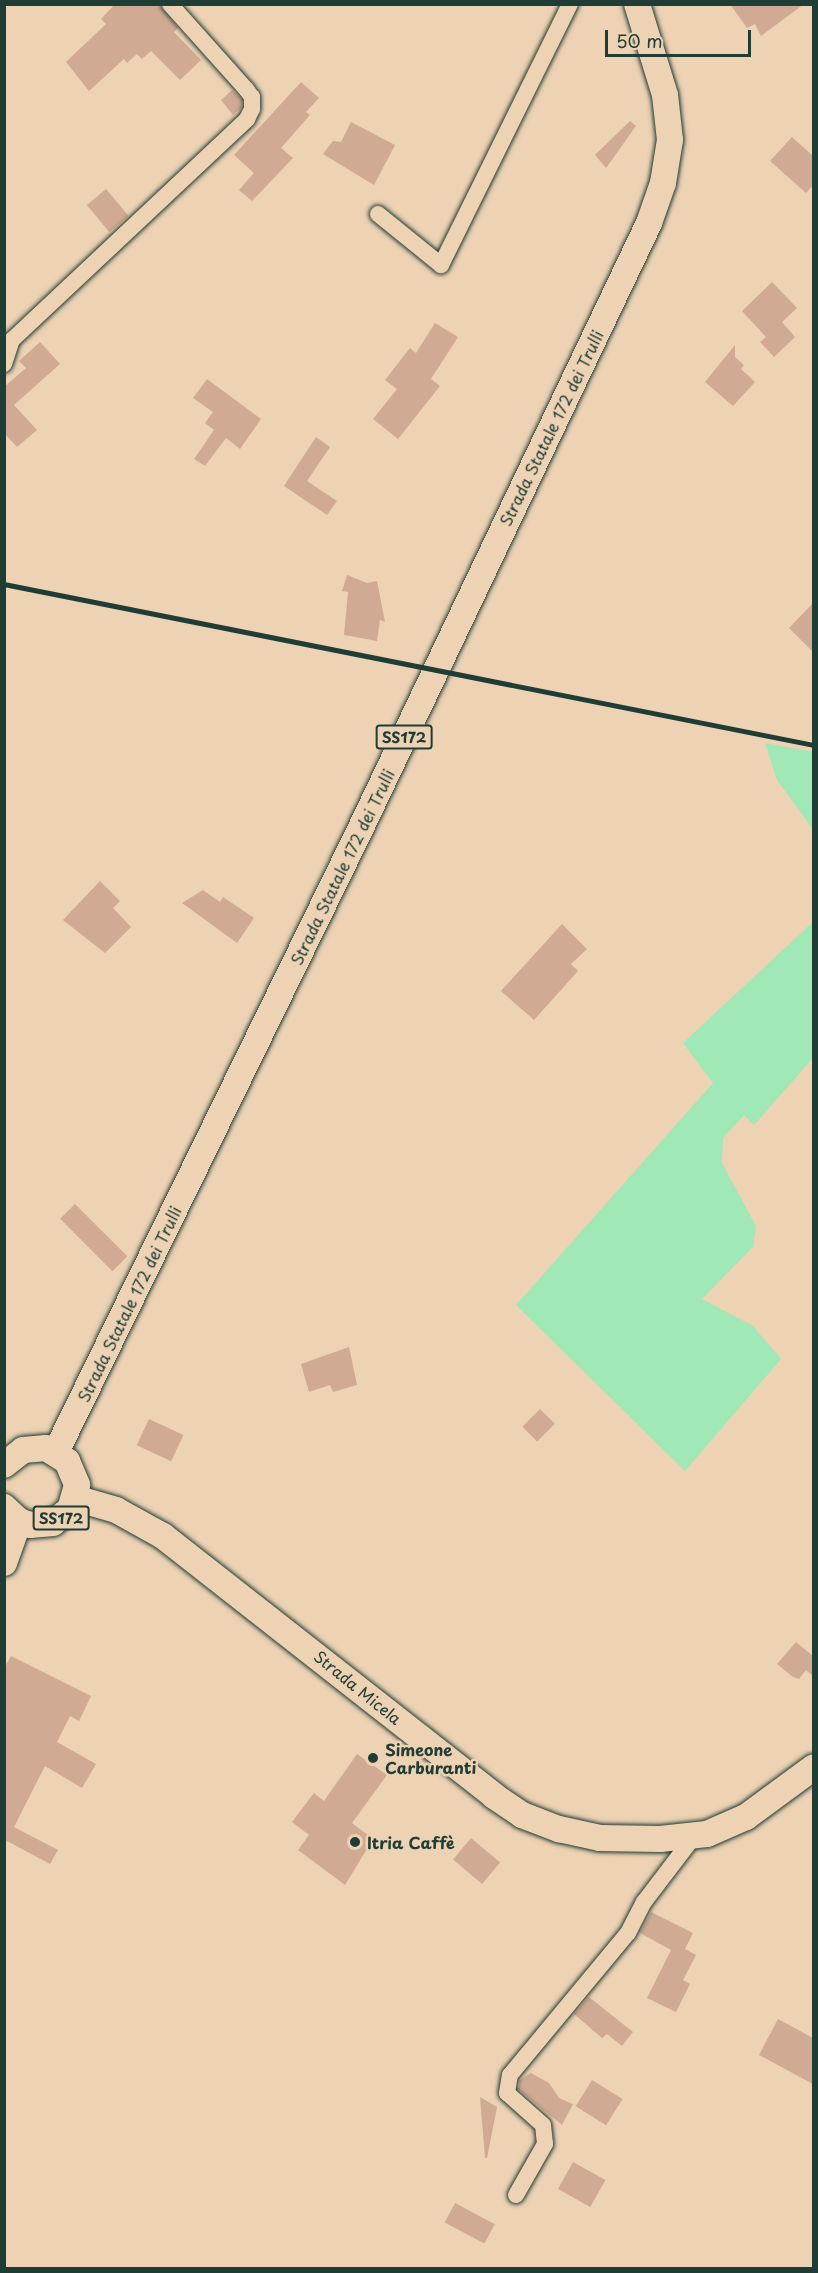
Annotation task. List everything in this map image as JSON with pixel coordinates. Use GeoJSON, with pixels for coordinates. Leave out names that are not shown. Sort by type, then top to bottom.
{"type":"FeatureCollection","features":[{"type":"Feature","properties":{"kind":"main road","name":"Strada Statale 172 dei Trulli"},"geometry":{"type":"LineString","coordinates":[[56,1452],[353,844],[649,223],[663,183],[670,140],[665,95],[637,4]]}},
{"type":"Feature","properties":{"kind":"main road"},"geometry":{"type":"LineString","coordinates":[[5,1464],[13,1456],[34,1447],[56,1452]]}},
{"type":"Feature","properties":{"kind":"main road","name":"SS172"},"geometry":{"type":"LineString","coordinates":[[4,1563],[12,1514],[41,1526],[62,1517],[75,1498],[74,1472],[56,1452]]}},
{"type":"Feature","properties":{"kind":"main road","name":"Strada Micela"},"geometry":{"type":"LineString","coordinates":[[75,1498],[116,1510],[163,1536],[522,1815],[600,1838],[707,1834],[746,1816],[813,1767]]}},
{"type":"Feature","properties":{"kind":"street"},"geometry":{"type":"LineString","coordinates":[[4,364],[12,340],[247,119],[252,109],[252,97],[246,89],[170,4]]}},
{"type":"Feature","properties":{"kind":"street"},"geometry":{"type":"LineString","coordinates":[[378,214],[441,265],[570,4]]}},
{"type":"Feature","properties":{"kind":"street"},"geometry":{"type":"LineString","coordinates":[[516,2195],[544,2144],[543,2125],[507,2094],[510,2075],[628,1933],[644,1902],[695,1835]]}},
{"type":"Feature","properties":{"kind":"green space"},"geometry":{"type":"Polygon","coordinates":[[[765,743],[813,752],[813,829],[777,780],[765,743]]]}},
{"type":"Feature","properties":{"kind":"green space"},"geometry":{"type":"Polygon","coordinates":[[[813,922],[813,1058],[754,1125],[744,1115],[723,1138],[722,1163],[756,1226],[753,1247],[702,1299],[753,1326],[781,1359],[685,1471],[516,1305],[713,1083],[683,1043],[813,922]]]}},
{"type":"Feature","properties":{"kind":"building"},"geometry":{"type":"Polygon","coordinates":[[[115,4],[159,4],[178,28],[174,32],[201,60],[180,80],[151,51],[142,59],[137,54],[127,63],[124,59],[89,91],[66,62],[106,24],[101,19],[115,4]]]}},
{"type":"Feature","properties":{"kind":"building"},"geometry":{"type":"Polygon","coordinates":[[[730,4],[804,4],[761,36],[755,24],[747,28],[730,4]]]}},
{"type":"Feature","properties":{"kind":"building"},"geometry":{"type":"Polygon","coordinates":[[[301,82],[319,98],[306,112],[310,115],[281,148],[293,158],[252,201],[239,190],[254,173],[234,155],[301,82]]]}},
{"type":"Feature","properties":{"kind":"building"},"geometry":{"type":"Polygon","coordinates":[[[232,90],[242,100],[241,108],[233,115],[221,100],[232,90]]]}},
{"type":"Feature","properties":{"kind":"building"},"geometry":{"type":"Polygon","coordinates":[[[630,121],[636,126],[606,168],[595,155],[630,121]]]}},
{"type":"Feature","properties":{"kind":"building"},"geometry":{"type":"Polygon","coordinates":[[[351,122],[395,145],[374,185],[323,154],[333,141],[341,142],[351,122]]]}},
{"type":"Feature","properties":{"kind":"building"},"geometry":{"type":"Polygon","coordinates":[[[792,137],[813,156],[813,185],[806,193],[770,161],[792,137]]]}},
{"type":"Feature","properties":{"kind":"building"},"geometry":{"type":"Polygon","coordinates":[[[106,189],[128,216],[109,232],[87,205],[106,189]]]}},
{"type":"Feature","properties":{"kind":"building"},"geometry":{"type":"Polygon","coordinates":[[[772,282],[797,308],[782,322],[795,337],[774,357],[760,342],[766,337],[742,311],[772,282]]]}},
{"type":"Feature","properties":{"kind":"building"},"geometry":{"type":"Polygon","coordinates":[[[435,323],[458,337],[431,379],[440,386],[398,439],[373,419],[397,389],[385,380],[410,348],[416,353],[435,323]]]}},
{"type":"Feature","properties":{"kind":"building"},"geometry":{"type":"Polygon","coordinates":[[[40,342],[60,364],[14,405],[37,430],[17,447],[4,433],[4,387],[26,368],[19,361],[40,342]]]}},
{"type":"Feature","properties":{"kind":"building"},"geometry":{"type":"Polygon","coordinates":[[[735,345],[735,357],[744,365],[741,369],[755,382],[733,406],[705,382],[735,345]]]}},
{"type":"Feature","properties":{"kind":"building"},"geometry":{"type":"Polygon","coordinates":[[[207,379],[261,419],[240,449],[226,438],[205,466],[194,459],[214,430],[205,423],[213,412],[193,398],[207,379]]]}},
{"type":"Feature","properties":{"kind":"building"},"geometry":{"type":"Polygon","coordinates":[[[316,437],[330,447],[307,481],[337,501],[327,515],[284,486],[316,437]]]}},
{"type":"Feature","properties":{"kind":"building"},"geometry":{"type":"Polygon","coordinates":[[[347,575],[367,583],[377,581],[385,622],[380,620],[377,641],[344,635],[348,592],[342,591],[347,575]]]}},
{"type":"Feature","properties":{"kind":"building"},"geometry":{"type":"Polygon","coordinates":[[[813,603],[813,652],[789,628],[813,603]]]}},
{"type":"Feature","properties":{"kind":"building"},"geometry":{"type":"Polygon","coordinates":[[[100,881],[120,901],[113,908],[131,927],[105,953],[63,920],[100,881]]]}},
{"type":"Feature","properties":{"kind":"building"},"geometry":{"type":"Polygon","coordinates":[[[203,890],[220,902],[223,897],[254,918],[237,943],[182,903],[203,890]]]}},
{"type":"Feature","properties":{"kind":"building"},"geometry":{"type":"Polygon","coordinates":[[[562,924],[587,949],[571,964],[578,971],[534,1020],[501,991],[562,924]]]}},
{"type":"Feature","properties":{"kind":"building"},"geometry":{"type":"Polygon","coordinates":[[[75,1204],[127,1256],[112,1271],[60,1219],[75,1204]]]}},
{"type":"Feature","properties":{"kind":"building"},"geometry":{"type":"Polygon","coordinates":[[[349,1347],[357,1385],[333,1392],[330,1385],[309,1392],[301,1364],[349,1347]]]}},
{"type":"Feature","properties":{"kind":"building"},"geometry":{"type":"Polygon","coordinates":[[[540,1409],[555,1424],[537,1442],[522,1427],[540,1409]]]}},
{"type":"Feature","properties":{"kind":"building"},"geometry":{"type":"Polygon","coordinates":[[[149,1419],[183,1435],[171,1461],[137,1445],[149,1419]]]}},
{"type":"Feature","properties":{"kind":"building"},"geometry":{"type":"Polygon","coordinates":[[[796,1642],[813,1656],[813,1676],[806,1670],[799,1679],[793,1677],[777,1664],[796,1642]]]}},
{"type":"Feature","properties":{"kind":"building"},"geometry":{"type":"Polygon","coordinates":[[[11,1656],[91,1696],[79,1721],[70,1716],[57,1742],[96,1764],[82,1788],[45,1766],[14,1827],[58,1850],[50,1864],[7,1841],[4,1846],[4,1669],[11,1656]]]}},
{"type":"Feature","properties":{"kind":"building"},"geometry":{"type":"Polygon","coordinates":[[[357,1754],[387,1775],[352,1823],[373,1839],[345,1885],[298,1850],[309,1835],[292,1822],[314,1793],[324,1801],[357,1754]]]}},
{"type":"Feature","properties":{"kind":"building"},"geometry":{"type":"Polygon","coordinates":[[[471,1838],[500,1862],[482,1884],[453,1859],[471,1838]]]}},
{"type":"Feature","properties":{"kind":"building"},"geometry":{"type":"Polygon","coordinates":[[[651,1912],[693,1933],[685,1949],[696,1955],[683,1980],[690,1984],[676,2012],[647,1998],[671,1950],[640,1933],[651,1912]]]}},
{"type":"Feature","properties":{"kind":"building"},"geometry":{"type":"Polygon","coordinates":[[[589,1997],[633,2032],[622,2046],[607,2034],[602,2038],[574,2014],[589,1997]]]}},
{"type":"Feature","properties":{"kind":"building"},"geometry":{"type":"Polygon","coordinates":[[[778,2019],[813,2038],[813,2084],[759,2055],[778,2019]]]}},
{"type":"Feature","properties":{"kind":"building"},"geometry":{"type":"Polygon","coordinates":[[[531,2073],[549,2083],[559,2098],[573,2104],[562,2125],[518,2089],[520,2080],[531,2073]]]}},
{"type":"Feature","properties":{"kind":"building"},"geometry":{"type":"Polygon","coordinates":[[[592,2080],[623,2099],[606,2125],[576,2106],[592,2080]]]}},
{"type":"Feature","properties":{"kind":"building"},"geometry":{"type":"Polygon","coordinates":[[[480,2097],[497,2107],[487,2158],[485,2158],[480,2097]]]}},
{"type":"Feature","properties":{"kind":"building"},"geometry":{"type":"Polygon","coordinates":[[[573,2162],[605,2180],[590,2207],[558,2189],[573,2162]]]}},
{"type":"Feature","properties":{"kind":"building"},"geometry":{"type":"Polygon","coordinates":[[[455,2203],[495,2224],[484,2244],[445,2222],[455,2203]]]}},
{"type":"Feature","properties":{"kind":"railway"},"geometry":{"type":"LineString","coordinates":[[4,584],[814,745]]}},
{"type":"Feature","properties":{"kind":"place","name":"Simeone Carburanti"},"geometry":{"type":"Point","coordinates":[373,1758]}},
{"type":"Feature","properties":{"kind":"place","name":"Itria Caffè"},"geometry":{"type":"Point","coordinates":[355,1842]}}]}
